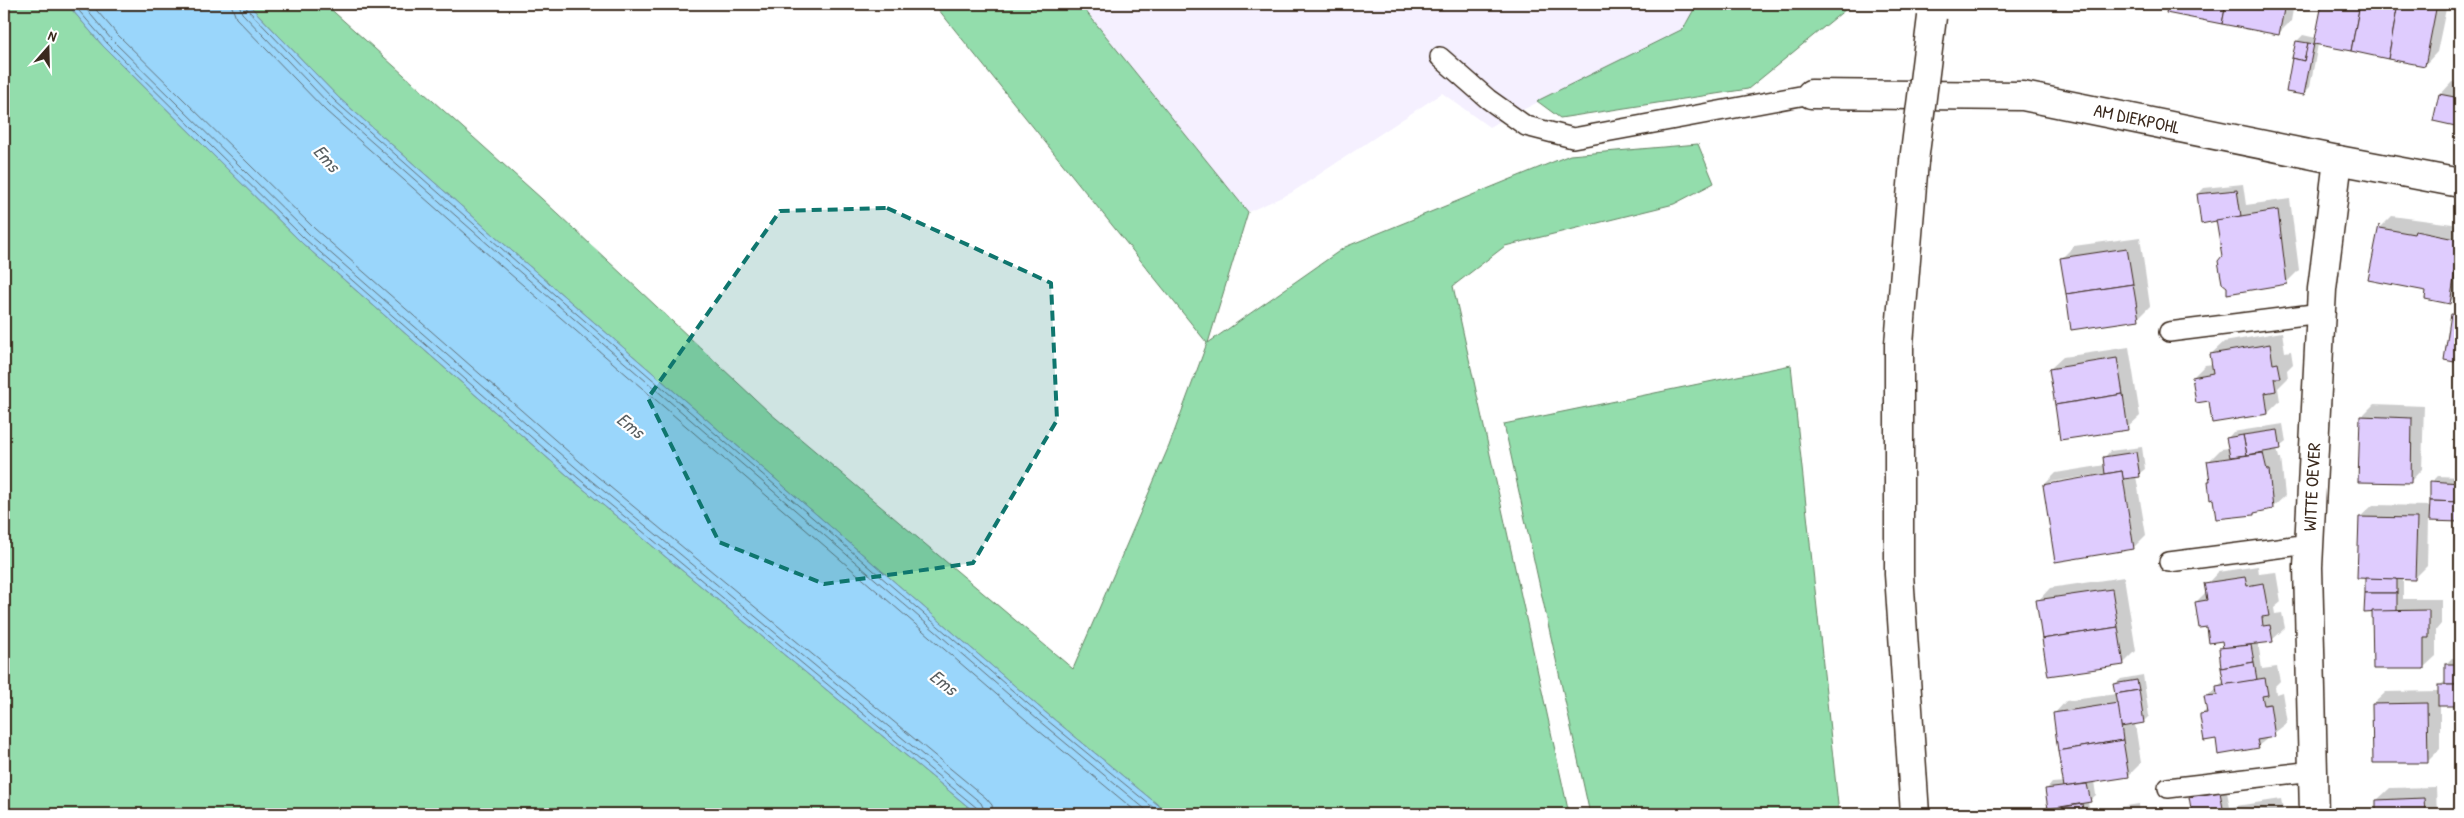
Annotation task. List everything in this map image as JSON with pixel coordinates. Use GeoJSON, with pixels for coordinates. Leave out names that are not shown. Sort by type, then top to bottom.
{"type":"FeatureCollection","features":[{"type":"Feature","properties":{"kind":"street"},"geometry":{"type":"LineString","coordinates":[[1915,814],[1899,574],[1900,344],[1914,161],[1934,10]]}},
{"type":"Feature","properties":{"kind":"street","name":"AM DIEKPOHL"},"geometry":{"type":"LineString","coordinates":[[1811,94],[2023,96],[2460,183]]}},
{"type":"Feature","properties":{"kind":"street","name":"WITTE OEVER"},"geometry":{"type":"LineString","coordinates":[[2314,814],[2309,544],[2322,289],[2338,160]]}},
{"type":"Feature","properties":{"kind":"lane"},"geometry":{"type":"LineString","coordinates":[[1440,56],[1488,99],[1526,126],[1573,138],[1811,94]]}},
{"type":"Feature","properties":{"kind":"lane"},"geometry":{"type":"LineString","coordinates":[[2169,332],[2321,314]]}},
{"type":"Feature","properties":{"kind":"lane"},"geometry":{"type":"LineString","coordinates":[[2169,562],[2309,544]]}},
{"type":"Feature","properties":{"kind":"lane"},"geometry":{"type":"LineString","coordinates":[[2168,788],[2313,771]]}},
{"type":"Feature","properties":{"kind":"highlighted area"},"geometry":{"type":"Polygon","coordinates":[[[887,208],[1051,283],[1057,420],[973,563],[824,584],[719,542],[648,398],[780,211],[887,208]]]}},
{"type":"Feature","properties":{"kind":"shaded area"},"geometry":{"type":"Polygon","coordinates":[[[1077,4],[1697,4],[1683,29],[1489,127],[1442,93],[1291,193],[1248,212],[1077,4]]]}},
{"type":"Feature","properties":{"kind":"green space"},"geometry":{"type":"Polygon","coordinates":[[[4,4],[67,4],[103,46],[302,243],[575,482],[977,814],[4,814],[4,4]]]}},
{"type":"Feature","properties":{"kind":"green space"},"geometry":{"type":"Polygon","coordinates":[[[248,4],[325,4],[542,199],[770,413],[1073,669],[1169,446],[1207,343],[934,4],[1080,4],[1248,212],[1208,343],[1345,247],[1570,155],[1698,144],[1714,183],[1674,204],[1505,246],[1453,286],[1569,814],[1169,814],[1045,712],[521,259],[339,98],[248,4]]]}},
{"type":"Feature","properties":{"kind":"green space"},"geometry":{"type":"Polygon","coordinates":[[[1697,4],[1848,4],[1846,9],[1748,89],[1560,118],[1537,101],[1683,29],[1697,4]]]}},
{"type":"Feature","properties":{"kind":"green space"},"geometry":{"type":"Polygon","coordinates":[[[1791,365],[1839,814],[1590,814],[1504,424],[1791,365]]]}},
{"type":"Feature","properties":{"kind":"water","name":"Ems"},"geometry":{"type":"Polygon","coordinates":[[[67,4],[248,4],[339,98],[521,259],[1045,712],[1169,814],[977,814],[575,482],[302,243],[103,46],[67,4]]]}},
{"type":"Feature","properties":{"kind":"building"},"geometry":{"type":"Polygon","coordinates":[[[2168,4],[2226,4],[2222,24],[2166,13],[2168,4]]]}},
{"type":"Feature","properties":{"kind":"building"},"geometry":{"type":"Polygon","coordinates":[[[2226,4],[2285,4],[2279,35],[2222,24],[2226,4]]]}},
{"type":"Feature","properties":{"kind":"building"},"geometry":{"type":"Polygon","coordinates":[[[2322,4],[2360,4],[2351,51],[2314,44],[2322,4]]]}},
{"type":"Feature","properties":{"kind":"building"},"geometry":{"type":"Polygon","coordinates":[[[2360,4],[2398,4],[2388,59],[2351,51],[2360,4]]]}},
{"type":"Feature","properties":{"kind":"building"},"geometry":{"type":"Polygon","coordinates":[[[2398,4],[2437,4],[2425,66],[2388,59],[2398,4]]]}},
{"type":"Feature","properties":{"kind":"building"},"geometry":{"type":"Polygon","coordinates":[[[2296,41],[2308,43],[2304,61],[2292,58],[2296,41]]]}},
{"type":"Feature","properties":{"kind":"building"},"geometry":{"type":"Polygon","coordinates":[[[2308,43],[2314,44],[2304,95],[2286,92],[2292,58],[2304,61],[2308,43]]]}},
{"type":"Feature","properties":{"kind":"building"},"geometry":{"type":"Polygon","coordinates":[[[2439,94],[2460,98],[2460,127],[2433,121],[2439,94]]]}},
{"type":"Feature","properties":{"kind":"building"},"geometry":{"type":"Polygon","coordinates":[[[2237,190],[2241,216],[2201,224],[2197,194],[2237,190]]]}},
{"type":"Feature","properties":{"kind":"building"},"geometry":{"type":"Polygon","coordinates":[[[2278,210],[2287,284],[2227,294],[2227,287],[2222,283],[2218,261],[2222,256],[2216,220],[2278,210]]]}},
{"type":"Feature","properties":{"kind":"building"},"geometry":{"type":"Polygon","coordinates":[[[2379,225],[2380,228],[2414,234],[2415,231],[2460,240],[2450,304],[2425,299],[2426,291],[2368,280],[2379,225]]]}},
{"type":"Feature","properties":{"kind":"building"},"geometry":{"type":"Polygon","coordinates":[[[2127,248],[2133,284],[2066,294],[2060,258],[2127,248]]]}},
{"type":"Feature","properties":{"kind":"building"},"geometry":{"type":"Polygon","coordinates":[[[2133,284],[2139,320],[2071,330],[2066,294],[2133,284]]]}},
{"type":"Feature","properties":{"kind":"building"},"geometry":{"type":"Polygon","coordinates":[[[2451,314],[2460,315],[2460,363],[2444,360],[2451,314]]]}},
{"type":"Feature","properties":{"kind":"building"},"geometry":{"type":"Polygon","coordinates":[[[2270,344],[2273,364],[2278,363],[2281,378],[2274,378],[2276,391],[2265,393],[2268,414],[2212,423],[2209,401],[2196,403],[2192,377],[2213,373],[2210,354],[2270,344]]]}},
{"type":"Feature","properties":{"kind":"building"},"geometry":{"type":"Polygon","coordinates":[[[2117,358],[2123,394],[2055,405],[2049,369],[2117,358]]]}},
{"type":"Feature","properties":{"kind":"building"},"geometry":{"type":"Polygon","coordinates":[[[2123,394],[2128,430],[2060,440],[2055,405],[2123,394]]]}},
{"type":"Feature","properties":{"kind":"building"},"geometry":{"type":"Polygon","coordinates":[[[2360,416],[2412,418],[2411,483],[2358,482],[2360,416]]]}},
{"type":"Feature","properties":{"kind":"building"},"geometry":{"type":"Polygon","coordinates":[[[2278,430],[2281,449],[2247,455],[2243,435],[2278,430]]]}},
{"type":"Feature","properties":{"kind":"building"},"geometry":{"type":"Polygon","coordinates":[[[2243,435],[2247,455],[2230,457],[2226,438],[2243,435]]]}},
{"type":"Feature","properties":{"kind":"building"},"geometry":{"type":"Polygon","coordinates":[[[2136,452],[2140,477],[2123,479],[2122,471],[2105,474],[2103,457],[2136,452]]]}},
{"type":"Feature","properties":{"kind":"building"},"geometry":{"type":"Polygon","coordinates":[[[2263,453],[2267,470],[2269,470],[2273,509],[2254,513],[2254,515],[2216,519],[2213,499],[2210,500],[2207,461],[2263,453]]]}},
{"type":"Feature","properties":{"kind":"building"},"geometry":{"type":"Polygon","coordinates":[[[2122,471],[2134,549],[2055,562],[2043,485],[2122,471]]]}},
{"type":"Feature","properties":{"kind":"building"},"geometry":{"type":"Polygon","coordinates":[[[2430,481],[2460,483],[2460,502],[2430,501],[2430,481]]]}},
{"type":"Feature","properties":{"kind":"building"},"geometry":{"type":"Polygon","coordinates":[[[2430,501],[2460,502],[2460,522],[2429,521],[2430,501]]]}},
{"type":"Feature","properties":{"kind":"building"},"geometry":{"type":"Polygon","coordinates":[[[2359,517],[2417,518],[2415,580],[2357,578],[2359,517]]]}},
{"type":"Feature","properties":{"kind":"building"},"geometry":{"type":"Polygon","coordinates":[[[2245,577],[2247,586],[2263,583],[2269,616],[2262,617],[2263,626],[2270,625],[2273,642],[2223,648],[2222,641],[2209,643],[2207,627],[2199,628],[2195,602],[2207,600],[2204,583],[2245,577]]]}},
{"type":"Feature","properties":{"kind":"building"},"geometry":{"type":"Polygon","coordinates":[[[2365,578],[2397,579],[2397,593],[2365,593],[2365,578]]]}},
{"type":"Feature","properties":{"kind":"building"},"geometry":{"type":"Polygon","coordinates":[[[2112,589],[2118,627],[2042,639],[2036,600],[2112,589]]]}},
{"type":"Feature","properties":{"kind":"building"},"geometry":{"type":"Polygon","coordinates":[[[2365,593],[2397,593],[2397,611],[2364,613],[2365,593]]]}},
{"type":"Feature","properties":{"kind":"building"},"geometry":{"type":"Polygon","coordinates":[[[2429,610],[2429,638],[2424,638],[2424,669],[2373,669],[2372,611],[2429,610]]]}},
{"type":"Feature","properties":{"kind":"building"},"geometry":{"type":"Polygon","coordinates":[[[2118,627],[2124,665],[2048,676],[2042,639],[2118,627]]]}},
{"type":"Feature","properties":{"kind":"building"},"geometry":{"type":"Polygon","coordinates":[[[2251,645],[2254,662],[2221,668],[2219,648],[2251,645]]]}},
{"type":"Feature","properties":{"kind":"building"},"geometry":{"type":"Polygon","coordinates":[[[2254,662],[2257,680],[2224,685],[2221,668],[2254,662]]]}},
{"type":"Feature","properties":{"kind":"building"},"geometry":{"type":"Polygon","coordinates":[[[2445,664],[2460,664],[2460,685],[2445,685],[2445,664]]]}},
{"type":"Feature","properties":{"kind":"building"},"geometry":{"type":"Polygon","coordinates":[[[2265,678],[2268,695],[2262,696],[2264,705],[2270,704],[2275,737],[2257,740],[2259,748],[2218,755],[2216,739],[2204,741],[2200,714],[2207,713],[2204,696],[2217,695],[2216,686],[2265,678]]]}},
{"type":"Feature","properties":{"kind":"building"},"geometry":{"type":"Polygon","coordinates":[[[2137,680],[2139,690],[2115,694],[2113,684],[2137,680]]]}},
{"type":"Feature","properties":{"kind":"building"},"geometry":{"type":"Polygon","coordinates":[[[2438,685],[2460,685],[2460,706],[2438,706],[2438,685]]]}},
{"type":"Feature","properties":{"kind":"building"},"geometry":{"type":"Polygon","coordinates":[[[2139,690],[2144,723],[2121,727],[2115,694],[2139,690]]]}},
{"type":"Feature","properties":{"kind":"building"},"geometry":{"type":"Polygon","coordinates":[[[2118,703],[2123,740],[2058,751],[2053,713],[2118,703]]]}},
{"type":"Feature","properties":{"kind":"building"},"geometry":{"type":"Polygon","coordinates":[[[2427,703],[2428,763],[2373,763],[2372,704],[2427,703]]]}},
{"type":"Feature","properties":{"kind":"building"},"geometry":{"type":"Polygon","coordinates":[[[2123,740],[2129,777],[2064,787],[2058,751],[2123,740]]]}},
{"type":"Feature","properties":{"kind":"building"},"geometry":{"type":"Polygon","coordinates":[[[2087,784],[2091,802],[2048,809],[2045,789],[2087,784]]]}},
{"type":"Feature","properties":{"kind":"building"},"geometry":{"type":"Polygon","coordinates":[[[2220,792],[2224,814],[2192,814],[2189,797],[2220,792]]]}},
{"type":"Feature","properties":{"kind":"building"},"geometry":{"type":"Polygon","coordinates":[[[2424,798],[2425,814],[2376,814],[2376,800],[2424,798]]]}},
{"type":"Feature","properties":{"kind":"building"},"geometry":{"type":"Polygon","coordinates":[[[2082,804],[2084,814],[2040,814],[2039,811],[2082,804]]]}}]}
